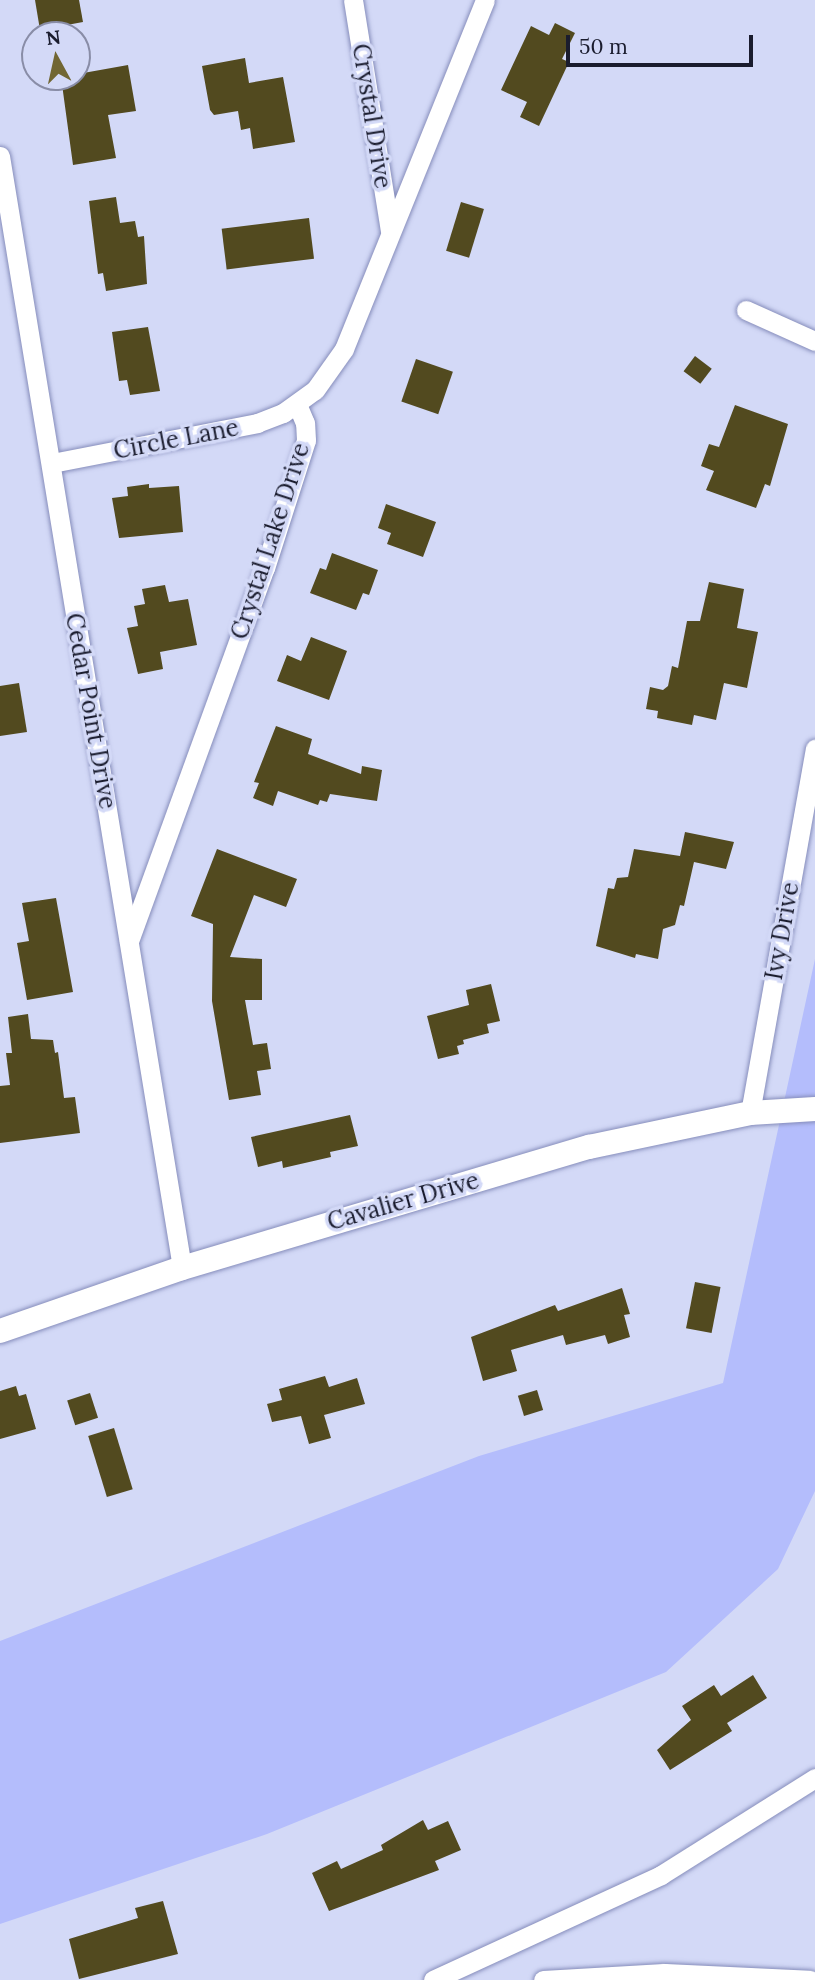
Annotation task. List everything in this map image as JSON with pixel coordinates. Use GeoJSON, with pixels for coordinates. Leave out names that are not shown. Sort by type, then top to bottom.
{"type":"FeatureCollection","features":[{"type":"Feature","properties":{"kind":"street","name":"Crystal Drive"},"geometry":{"type":"LineString","coordinates":[[353,0],[390,232]]}},
{"type":"Feature","properties":{"kind":"street","name":"Crystal Lake Drive"},"geometry":{"type":"LineString","coordinates":[[129,942],[306,440],[305,423],[297,404],[330,373],[344,349],[485,0]]}},
{"type":"Feature","properties":{"kind":"street","name":"Cedar Point Drive"},"geometry":{"type":"LineString","coordinates":[[0,156],[182,1268]]}},
{"type":"Feature","properties":{"kind":"street"},"geometry":{"type":"LineString","coordinates":[[746,310],[815,341]]}},
{"type":"Feature","properties":{"kind":"street","name":"Circle Lane"},"geometry":{"type":"LineString","coordinates":[[52,463],[257,423],[297,404]]}},
{"type":"Feature","properties":{"kind":"street","name":"Ivy Drive"},"geometry":{"type":"LineString","coordinates":[[750,1113],[815,749]]}},
{"type":"Feature","properties":{"kind":"street","name":"Cavalier Drive"},"geometry":{"type":"LineString","coordinates":[[0,1331],[182,1268],[589,1147],[750,1113],[815,1109]]}},
{"type":"Feature","properties":{"kind":"street"},"geometry":{"type":"LineString","coordinates":[[433,1980],[661,1875],[815,1778]]}},
{"type":"Feature","properties":{"kind":"street"},"geometry":{"type":"LineString","coordinates":[[543,1980],[664,1973],[810,1980]]}},
{"type":"Feature","properties":{"kind":"shaded area"},"geometry":{"type":"Polygon","coordinates":[[[815,959],[815,1491],[778,1569],[666,1672],[267,1834],[0,1924],[0,1641],[479,1456],[723,1383],[815,959]]]}},
{"type":"Feature","properties":{"kind":"building"},"geometry":{"type":"Polygon","coordinates":[[[35,0],[79,0],[83,21],[38,21],[35,0]]]}},
{"type":"Feature","properties":{"kind":"building"},"geometry":{"type":"Polygon","coordinates":[[[555,23],[575,33],[562,59],[569,62],[539,126],[520,117],[527,102],[501,90],[531,26],[549,35],[555,23]]]}},
{"type":"Feature","properties":{"kind":"building"},"geometry":{"type":"Polygon","coordinates":[[[245,58],[249,83],[283,77],[295,142],[253,149],[250,128],[241,130],[238,111],[214,115],[210,110],[202,66],[245,58]]]}},
{"type":"Feature","properties":{"kind":"building"},"geometry":{"type":"Polygon","coordinates":[[[128,65],[136,111],[108,115],[116,158],[73,165],[63,91],[91,91],[91,72],[128,65]]]}},
{"type":"Feature","properties":{"kind":"building"},"geometry":{"type":"Polygon","coordinates":[[[116,197],[120,223],[135,221],[138,237],[144,236],[147,284],[106,291],[103,273],[98,274],[89,201],[116,197]]]}},
{"type":"Feature","properties":{"kind":"building"},"geometry":{"type":"Polygon","coordinates":[[[461,202],[484,209],[469,258],[446,251],[461,202]]]}},
{"type":"Feature","properties":{"kind":"building"},"geometry":{"type":"Polygon","coordinates":[[[309,218],[314,259],[227,269],[222,229],[309,218]]]}},
{"type":"Feature","properties":{"kind":"building"},"geometry":{"type":"Polygon","coordinates":[[[148,327],[160,391],[130,395],[127,380],[119,381],[112,332],[148,327]]]}},
{"type":"Feature","properties":{"kind":"building"},"geometry":{"type":"Polygon","coordinates":[[[695,356],[712,369],[700,384],[684,371],[695,356]]]}},
{"type":"Feature","properties":{"kind":"building"},"geometry":{"type":"Polygon","coordinates":[[[416,359],[453,372],[438,414],[401,402],[416,359]]]}},
{"type":"Feature","properties":{"kind":"building"},"geometry":{"type":"Polygon","coordinates":[[[735,405],[788,424],[770,486],[765,484],[756,508],[706,490],[714,471],[701,466],[709,444],[719,447],[735,405]]]}},
{"type":"Feature","properties":{"kind":"building"},"geometry":{"type":"Polygon","coordinates":[[[149,484],[149,488],[179,486],[183,532],[119,538],[112,498],[128,496],[127,487],[149,484]]]}},
{"type":"Feature","properties":{"kind":"building"},"geometry":{"type":"Polygon","coordinates":[[[386,504],[436,522],[423,557],[387,544],[391,533],[378,528],[386,504]]]}},
{"type":"Feature","properties":{"kind":"building"},"geometry":{"type":"Polygon","coordinates":[[[332,553],[378,570],[369,595],[363,593],[356,610],[310,593],[320,568],[326,570],[332,553]]]}},
{"type":"Feature","properties":{"kind":"building"},"geometry":{"type":"Polygon","coordinates":[[[709,582],[744,589],[737,628],[758,632],[747,688],[724,683],[716,720],[694,715],[692,725],[657,718],[658,711],[646,709],[650,687],[663,690],[668,686],[672,666],[678,668],[687,621],[700,621],[709,582]]]}},
{"type":"Feature","properties":{"kind":"building"},"geometry":{"type":"Polygon","coordinates":[[[165,585],[169,602],[188,599],[197,645],[160,652],[163,669],[138,674],[127,628],[138,626],[134,606],[145,604],[142,589],[165,585]]]}},
{"type":"Feature","properties":{"kind":"building"},"geometry":{"type":"Polygon","coordinates":[[[311,637],[347,651],[329,700],[277,681],[287,655],[301,661],[311,637]]]}},
{"type":"Feature","properties":{"kind":"building"},"geometry":{"type":"Polygon","coordinates":[[[19,683],[27,732],[0,736],[0,686],[19,683]]]}},
{"type":"Feature","properties":{"kind":"building"},"geometry":{"type":"Polygon","coordinates":[[[276,726],[312,739],[308,754],[361,774],[362,766],[382,770],[377,801],[330,794],[327,802],[320,800],[318,805],[278,791],[273,806],[253,798],[259,783],[254,782],[276,726]]]}},
{"type":"Feature","properties":{"kind":"building"},"geometry":{"type":"Polygon","coordinates":[[[685,832],[734,842],[726,869],[694,862],[684,906],[680,905],[675,925],[663,929],[658,959],[636,954],[635,958],[596,946],[608,888],[614,889],[617,878],[628,877],[634,849],[680,856],[685,832]]]}},
{"type":"Feature","properties":{"kind":"building"},"geometry":{"type":"Polygon","coordinates":[[[217,849],[297,879],[286,907],[254,895],[230,957],[262,959],[262,1000],[245,1000],[253,1045],[267,1043],[271,1069],[257,1071],[261,1095],[229,1100],[212,1001],[213,924],[191,916],[217,849]]]}},
{"type":"Feature","properties":{"kind":"building"},"geometry":{"type":"Polygon","coordinates":[[[56,898],[73,992],[27,1000],[17,943],[29,941],[22,903],[56,898]]]}},
{"type":"Feature","properties":{"kind":"building"},"geometry":{"type":"Polygon","coordinates":[[[491,984],[500,1021],[487,1024],[489,1033],[463,1040],[464,1044],[457,1046],[459,1054],[438,1059],[427,1016],[469,1005],[466,990],[491,984]]]}},
{"type":"Feature","properties":{"kind":"building"},"geometry":{"type":"Polygon","coordinates":[[[28,1014],[31,1039],[53,1040],[55,1053],[58,1052],[64,1098],[75,1097],[80,1133],[0,1143],[0,1086],[10,1085],[6,1053],[12,1053],[8,1017],[28,1014]]]}},
{"type":"Feature","properties":{"kind":"building"},"geometry":{"type":"Polygon","coordinates":[[[350,1115],[358,1146],[330,1152],[331,1157],[283,1168],[282,1161],[258,1167],[251,1137],[350,1115]]]}},
{"type":"Feature","properties":{"kind":"building"},"geometry":{"type":"Polygon","coordinates":[[[695,1282],[721,1287],[712,1333],[686,1328],[695,1282]]]}},
{"type":"Feature","properties":{"kind":"building"},"geometry":{"type":"Polygon","coordinates":[[[622,1288],[630,1314],[624,1315],[630,1337],[608,1344],[605,1335],[566,1345],[563,1335],[511,1350],[517,1371],[483,1381],[471,1337],[555,1305],[558,1311],[622,1288]]]}},
{"type":"Feature","properties":{"kind":"building"},"geometry":{"type":"Polygon","coordinates":[[[325,1376],[329,1387],[357,1378],[365,1404],[324,1415],[331,1438],[309,1444],[301,1416],[272,1422],[267,1404],[282,1400],[279,1389],[325,1376]]]}},
{"type":"Feature","properties":{"kind":"building"},"geometry":{"type":"Polygon","coordinates":[[[16,1386],[19,1396],[26,1394],[36,1429],[0,1439],[0,1391],[16,1386]]]}},
{"type":"Feature","properties":{"kind":"building"},"geometry":{"type":"Polygon","coordinates":[[[537,1390],[543,1410],[524,1416],[518,1396],[537,1390]]]}},
{"type":"Feature","properties":{"kind":"building"},"geometry":{"type":"Polygon","coordinates":[[[90,1393],[98,1418],[75,1425],[67,1400],[90,1393]]]}},
{"type":"Feature","properties":{"kind":"building"},"geometry":{"type":"Polygon","coordinates":[[[114,1428],[133,1489],[107,1497],[88,1436],[114,1428]]]}},
{"type":"Feature","properties":{"kind":"building"},"geometry":{"type":"Polygon","coordinates":[[[753,1675],[767,1698],[727,1723],[732,1731],[670,1770],[657,1750],[691,1720],[682,1706],[714,1685],[721,1696],[753,1675]]]}},
{"type":"Feature","properties":{"kind":"building"},"geometry":{"type":"Polygon","coordinates":[[[423,1820],[428,1830],[448,1821],[461,1850],[435,1861],[439,1870],[329,1911],[312,1873],[337,1861],[341,1869],[383,1850],[381,1845],[423,1820]]]}},
{"type":"Feature","properties":{"kind":"building"},"geometry":{"type":"Polygon","coordinates":[[[163,1901],[178,1954],[79,1979],[69,1939],[138,1918],[135,1908],[163,1901]]]}}]}
